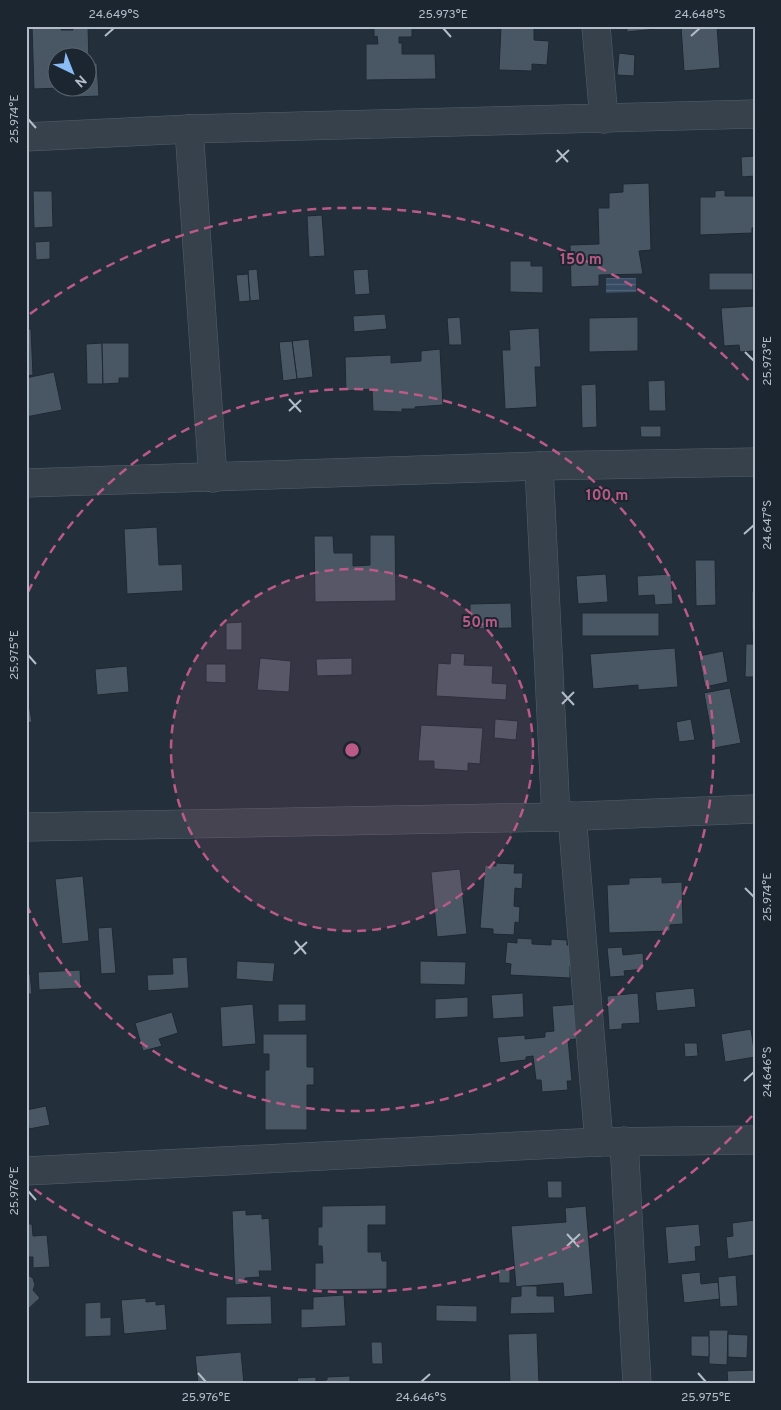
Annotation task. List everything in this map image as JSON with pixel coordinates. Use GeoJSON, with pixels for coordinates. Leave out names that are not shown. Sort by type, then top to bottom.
{"type":"FeatureCollection","features":[{"type":"Feature","properties":{"kind":"street"},"geometry":{"type":"LineString","coordinates":[[596,26],[604,118]]}},
{"type":"Feature","properties":{"kind":"street"},"geometry":{"type":"LineString","coordinates":[[26,137],[189,129],[755,114]]}},
{"type":"Feature","properties":{"kind":"street"},"geometry":{"type":"LineString","coordinates":[[189,129],[213,478]]}},
{"type":"Feature","properties":{"kind":"street"},"geometry":{"type":"LineString","coordinates":[[26,484],[540,466],[755,462]]}},
{"type":"Feature","properties":{"kind":"street"},"geometry":{"type":"LineString","coordinates":[[540,466],[564,816],[611,1141],[637,1384]]}},
{"type":"Feature","properties":{"kind":"street"},"geometry":{"type":"LineString","coordinates":[[26,827],[564,816],[755,809]]}},
{"type":"Feature","properties":{"kind":"street"},"geometry":{"type":"LineString","coordinates":[[26,1171],[611,1141],[755,1140]]}},
{"type":"Feature","properties":{"kind":"water"},"geometry":{"type":"Polygon","coordinates":[[[606,278],[636,278],[636,292],[606,293],[606,278]]]}},
{"type":"Feature","properties":{"kind":"building"},"geometry":{"type":"Polygon","coordinates":[[[32,26],[61,26],[61,30],[73,30],[72,26],[88,26],[89,48],[48,48],[48,88],[34,89],[32,26]]]}},
{"type":"Feature","properties":{"kind":"building"},"geometry":{"type":"Polygon","coordinates":[[[374,26],[412,26],[412,37],[399,37],[399,43],[402,43],[402,54],[435,54],[436,79],[366,80],[366,44],[378,44],[377,36],[374,37],[374,26]]]}},
{"type":"Feature","properties":{"kind":"building"},"geometry":{"type":"Polygon","coordinates":[[[501,26],[534,26],[534,40],[549,41],[547,65],[532,64],[532,71],[499,70],[501,26]]]}},
{"type":"Feature","properties":{"kind":"building"},"geometry":{"type":"Polygon","coordinates":[[[627,26],[656,26],[656,29],[627,32],[627,26]]]}},
{"type":"Feature","properties":{"kind":"building"},"geometry":{"type":"Polygon","coordinates":[[[681,26],[717,26],[720,68],[684,71],[681,26]]]}},
{"type":"Feature","properties":{"kind":"building"},"geometry":{"type":"Polygon","coordinates":[[[619,53],[635,55],[634,76],[617,75],[619,53]]]}},
{"type":"Feature","properties":{"kind":"building"},"geometry":{"type":"Polygon","coordinates":[[[755,156],[755,176],[742,177],[741,157],[755,156]]]}},
{"type":"Feature","properties":{"kind":"building"},"geometry":{"type":"Polygon","coordinates":[[[649,183],[651,250],[639,251],[643,274],[599,275],[599,286],[571,287],[570,245],[599,244],[598,208],[609,208],[609,193],[623,192],[623,184],[649,183]]]}},
{"type":"Feature","properties":{"kind":"building"},"geometry":{"type":"Polygon","coordinates":[[[725,190],[725,196],[754,196],[755,228],[752,228],[752,233],[700,235],[700,197],[715,197],[715,191],[725,190]]]}},
{"type":"Feature","properties":{"kind":"building"},"geometry":{"type":"Polygon","coordinates":[[[33,191],[52,191],[53,227],[34,228],[33,191]]]}},
{"type":"Feature","properties":{"kind":"building"},"geometry":{"type":"Polygon","coordinates":[[[322,215],[325,256],[309,257],[307,216],[322,215]]]}},
{"type":"Feature","properties":{"kind":"building"},"geometry":{"type":"Polygon","coordinates":[[[50,241],[50,259],[36,260],[35,242],[50,241]]]}},
{"type":"Feature","properties":{"kind":"building"},"geometry":{"type":"Polygon","coordinates":[[[510,261],[531,261],[531,266],[543,266],[543,293],[510,292],[510,261]]]}},
{"type":"Feature","properties":{"kind":"building"},"geometry":{"type":"Polygon","coordinates":[[[257,269],[260,300],[250,301],[248,270],[257,269]]]}},
{"type":"Feature","properties":{"kind":"building"},"geometry":{"type":"Polygon","coordinates":[[[368,269],[370,294],[355,295],[353,270],[368,269]]]}},
{"type":"Feature","properties":{"kind":"building"},"geometry":{"type":"Polygon","coordinates":[[[709,273],[753,273],[753,290],[709,290],[709,273]]]}},
{"type":"Feature","properties":{"kind":"building"},"geometry":{"type":"Polygon","coordinates":[[[248,274],[250,301],[239,302],[236,275],[248,274]]]}},
{"type":"Feature","properties":{"kind":"building"},"geometry":{"type":"Polygon","coordinates":[[[755,306],[755,351],[740,352],[739,345],[724,346],[721,308],[755,306]]]}},
{"type":"Feature","properties":{"kind":"building"},"geometry":{"type":"Polygon","coordinates":[[[385,314],[387,329],[354,332],[353,316],[385,314]]]}},
{"type":"Feature","properties":{"kind":"building"},"geometry":{"type":"Polygon","coordinates":[[[460,317],[462,345],[449,345],[447,318],[460,317]]]}},
{"type":"Feature","properties":{"kind":"building"},"geometry":{"type":"Polygon","coordinates":[[[638,317],[638,351],[589,352],[589,318],[638,317]]]}},
{"type":"Feature","properties":{"kind":"building"},"geometry":{"type":"Polygon","coordinates":[[[539,328],[541,367],[535,367],[537,407],[505,409],[502,350],[510,350],[509,330],[539,328]]]}},
{"type":"Feature","properties":{"kind":"building"},"geometry":{"type":"Polygon","coordinates":[[[26,329],[31,329],[33,375],[26,376],[26,329]]]}},
{"type":"Feature","properties":{"kind":"building"},"geometry":{"type":"Polygon","coordinates":[[[309,339],[313,377],[297,379],[292,341],[309,339]]]}},
{"type":"Feature","properties":{"kind":"building"},"geometry":{"type":"Polygon","coordinates":[[[292,341],[297,379],[283,381],[279,342],[292,341]]]}},
{"type":"Feature","properties":{"kind":"building"},"geometry":{"type":"Polygon","coordinates":[[[102,343],[103,384],[87,384],[86,344],[102,343]]]}},
{"type":"Feature","properties":{"kind":"building"},"geometry":{"type":"Polygon","coordinates":[[[102,343],[129,343],[129,378],[119,378],[119,383],[103,384],[102,343]]]}},
{"type":"Feature","properties":{"kind":"building"},"geometry":{"type":"Polygon","coordinates":[[[440,349],[443,405],[402,409],[402,412],[373,411],[372,389],[346,391],[345,357],[391,355],[391,363],[421,361],[421,351],[440,349]]]}},
{"type":"Feature","properties":{"kind":"building"},"geometry":{"type":"Polygon","coordinates":[[[54,372],[62,410],[26,417],[26,378],[54,372]]]}},
{"type":"Feature","properties":{"kind":"building"},"geometry":{"type":"Polygon","coordinates":[[[665,380],[666,411],[649,411],[648,381],[665,380]]]}},
{"type":"Feature","properties":{"kind":"building"},"geometry":{"type":"Polygon","coordinates":[[[596,384],[597,427],[582,428],[581,385],[596,384]]]}},
{"type":"Feature","properties":{"kind":"building"},"geometry":{"type":"Polygon","coordinates":[[[640,426],[661,426],[661,437],[641,437],[640,426]]]}},
{"type":"Feature","properties":{"kind":"building"},"geometry":{"type":"Polygon","coordinates":[[[157,527],[159,565],[182,564],[183,591],[127,594],[124,529],[157,527]]]}},
{"type":"Feature","properties":{"kind":"building"},"geometry":{"type":"Polygon","coordinates":[[[370,535],[395,535],[396,601],[315,602],[314,536],[333,536],[334,553],[353,553],[353,566],[370,565],[370,535]]]}},
{"type":"Feature","properties":{"kind":"building"},"geometry":{"type":"Polygon","coordinates":[[[695,560],[715,560],[716,605],[696,606],[695,560]]]}},
{"type":"Feature","properties":{"kind":"building"},"geometry":{"type":"Polygon","coordinates":[[[606,574],[608,602],[578,604],[576,576],[606,574]]]}},
{"type":"Feature","properties":{"kind":"building"},"geometry":{"type":"Polygon","coordinates":[[[671,574],[673,604],[655,605],[654,595],[638,596],[637,576],[671,574]]]}},
{"type":"Feature","properties":{"kind":"building"},"geometry":{"type":"Polygon","coordinates":[[[752,591],[755,591],[755,632],[752,632],[752,591]]]}},
{"type":"Feature","properties":{"kind":"building"},"geometry":{"type":"Polygon","coordinates":[[[511,603],[512,628],[470,629],[470,604],[511,603]]]}},
{"type":"Feature","properties":{"kind":"building"},"geometry":{"type":"Polygon","coordinates":[[[582,613],[659,613],[659,636],[582,636],[582,613]]]}},
{"type":"Feature","properties":{"kind":"building"},"geometry":{"type":"Polygon","coordinates":[[[242,622],[242,650],[226,650],[226,623],[242,622]]]}},
{"type":"Feature","properties":{"kind":"building"},"geometry":{"type":"Polygon","coordinates":[[[746,644],[755,644],[755,677],[745,677],[746,644]]]}},
{"type":"Feature","properties":{"kind":"building"},"geometry":{"type":"Polygon","coordinates":[[[675,648],[678,687],[638,690],[638,685],[593,689],[590,654],[675,648]]]}},
{"type":"Feature","properties":{"kind":"building"},"geometry":{"type":"Polygon","coordinates":[[[723,651],[728,682],[705,687],[699,656],[723,651]]]}},
{"type":"Feature","properties":{"kind":"building"},"geometry":{"type":"Polygon","coordinates":[[[451,653],[465,654],[464,665],[493,666],[492,683],[507,684],[506,700],[436,696],[438,663],[450,664],[451,653]]]}},
{"type":"Feature","properties":{"kind":"building"},"geometry":{"type":"Polygon","coordinates":[[[260,658],[291,661],[289,692],[257,690],[260,658]]]}},
{"type":"Feature","properties":{"kind":"building"},"geometry":{"type":"Polygon","coordinates":[[[352,658],[352,675],[317,676],[316,659],[352,658]]]}},
{"type":"Feature","properties":{"kind":"building"},"geometry":{"type":"Polygon","coordinates":[[[206,664],[226,664],[226,683],[206,682],[206,664]]]}},
{"type":"Feature","properties":{"kind":"building"},"geometry":{"type":"Polygon","coordinates":[[[127,666],[129,692],[97,695],[95,669],[127,666]]]}},
{"type":"Feature","properties":{"kind":"building"},"geometry":{"type":"Polygon","coordinates":[[[26,686],[32,722],[26,723],[26,686]]]}},
{"type":"Feature","properties":{"kind":"building"},"geometry":{"type":"Polygon","coordinates":[[[730,688],[741,743],[714,748],[704,693],[730,688]]]}},
{"type":"Feature","properties":{"kind":"building"},"geometry":{"type":"Polygon","coordinates":[[[495,719],[518,721],[516,740],[494,738],[495,719]]]}},
{"type":"Feature","properties":{"kind":"building"},"geometry":{"type":"Polygon","coordinates":[[[691,719],[695,740],[679,742],[676,722],[691,719]]]}},
{"type":"Feature","properties":{"kind":"building"},"geometry":{"type":"Polygon","coordinates":[[[421,725],[483,728],[480,764],[468,763],[468,771],[434,769],[434,761],[418,761],[421,725]]]}},
{"type":"Feature","properties":{"kind":"building"},"geometry":{"type":"Polygon","coordinates":[[[496,863],[515,864],[514,873],[523,873],[522,889],[515,888],[514,906],[520,907],[519,923],[515,922],[514,935],[493,934],[493,929],[480,928],[485,865],[496,866],[496,863]]]}},
{"type":"Feature","properties":{"kind":"building"},"geometry":{"type":"Polygon","coordinates":[[[460,869],[467,934],[437,937],[431,872],[460,869]]]}},
{"type":"Feature","properties":{"kind":"building"},"geometry":{"type":"Polygon","coordinates":[[[83,876],[89,941],[62,944],[55,879],[83,876]]]}},
{"type":"Feature","properties":{"kind":"building"},"geometry":{"type":"Polygon","coordinates":[[[662,877],[662,883],[682,882],[683,924],[670,925],[670,931],[609,933],[607,885],[629,884],[629,878],[662,877]]]}},
{"type":"Feature","properties":{"kind":"building"},"geometry":{"type":"Polygon","coordinates":[[[112,927],[116,973],[101,974],[98,928],[112,927]]]}},
{"type":"Feature","properties":{"kind":"building"},"geometry":{"type":"Polygon","coordinates":[[[517,938],[532,939],[532,944],[551,945],[551,939],[567,940],[567,945],[577,945],[576,966],[570,966],[570,978],[510,975],[511,964],[505,963],[507,942],[517,943],[517,938]]]}},
{"type":"Feature","properties":{"kind":"building"},"geometry":{"type":"Polygon","coordinates":[[[622,947],[623,955],[643,953],[644,969],[624,971],[625,976],[610,977],[607,948],[622,947]]]}},
{"type":"Feature","properties":{"kind":"building"},"geometry":{"type":"Polygon","coordinates":[[[187,957],[189,988],[148,991],[147,975],[173,974],[172,958],[187,957]]]}},
{"type":"Feature","properties":{"kind":"building"},"geometry":{"type":"Polygon","coordinates":[[[237,961],[275,963],[273,982],[236,979],[237,961]]]}},
{"type":"Feature","properties":{"kind":"building"},"geometry":{"type":"Polygon","coordinates":[[[420,961],[466,962],[465,985],[420,984],[420,961]]]}},
{"type":"Feature","properties":{"kind":"building"},"geometry":{"type":"Polygon","coordinates":[[[80,970],[81,988],[39,990],[38,972],[80,970]]]}},
{"type":"Feature","properties":{"kind":"building"},"geometry":{"type":"Polygon","coordinates":[[[26,974],[30,974],[32,994],[26,994],[26,974]]]}},
{"type":"Feature","properties":{"kind":"building"},"geometry":{"type":"Polygon","coordinates":[[[694,988],[696,1007],[657,1011],[655,992],[694,988]]]}},
{"type":"Feature","properties":{"kind":"building"},"geometry":{"type":"Polygon","coordinates":[[[523,993],[524,1017],[493,1019],[491,995],[523,993]]]}},
{"type":"Feature","properties":{"kind":"building"},"geometry":{"type":"Polygon","coordinates":[[[638,993],[640,1023],[622,1024],[622,1029],[609,1030],[607,996],[638,993]]]}},
{"type":"Feature","properties":{"kind":"building"},"geometry":{"type":"Polygon","coordinates":[[[468,997],[468,1017],[435,1019],[435,999],[468,997]]]}},
{"type":"Feature","properties":{"kind":"building"},"geometry":{"type":"Polygon","coordinates":[[[253,1004],[256,1044],[222,1047],[220,1007],[253,1004]]]}},
{"type":"Feature","properties":{"kind":"building"},"geometry":{"type":"Polygon","coordinates":[[[278,1004],[306,1004],[306,1021],[278,1022],[278,1004]]]}},
{"type":"Feature","properties":{"kind":"building"},"geometry":{"type":"Polygon","coordinates":[[[579,1004],[582,1038],[568,1040],[572,1081],[567,1081],[568,1090],[542,1092],[541,1080],[536,1080],[533,1056],[526,1057],[526,1060],[500,1063],[497,1037],[525,1035],[525,1039],[545,1037],[545,1032],[554,1031],[552,1006],[579,1004]]]}},
{"type":"Feature","properties":{"kind":"building"},"geometry":{"type":"Polygon","coordinates":[[[172,1012],[178,1033],[159,1039],[162,1046],[143,1051],[135,1023],[172,1012]]]}},
{"type":"Feature","properties":{"kind":"building"},"geometry":{"type":"Polygon","coordinates":[[[751,1029],[755,1057],[725,1062],[721,1034],[751,1029]]]}},
{"type":"Feature","properties":{"kind":"building"},"geometry":{"type":"Polygon","coordinates":[[[263,1034],[307,1034],[307,1067],[314,1067],[314,1085],[307,1085],[307,1130],[265,1130],[265,1070],[269,1070],[269,1054],[263,1054],[263,1034]]]}},
{"type":"Feature","properties":{"kind":"building"},"geometry":{"type":"Polygon","coordinates":[[[684,1043],[697,1043],[698,1056],[685,1057],[684,1043]]]}},
{"type":"Feature","properties":{"kind":"building"},"geometry":{"type":"Polygon","coordinates":[[[46,1106],[50,1125],[29,1129],[26,1110],[46,1106]]]}},
{"type":"Feature","properties":{"kind":"building"},"geometry":{"type":"Polygon","coordinates":[[[547,1181],[562,1181],[562,1198],[548,1198],[547,1181]]]}},
{"type":"Feature","properties":{"kind":"building"},"geometry":{"type":"Polygon","coordinates":[[[386,1205],[386,1225],[368,1225],[368,1252],[381,1252],[382,1261],[387,1261],[387,1289],[315,1290],[315,1263],[323,1263],[322,1246],[318,1246],[318,1227],[322,1227],[322,1206],[386,1205]]]}},
{"type":"Feature","properties":{"kind":"building"},"geometry":{"type":"Polygon","coordinates":[[[586,1206],[593,1294],[564,1297],[563,1283],[516,1287],[511,1226],[566,1222],[565,1208],[586,1206]]]}},
{"type":"Feature","properties":{"kind":"building"},"geometry":{"type":"Polygon","coordinates":[[[246,1210],[246,1215],[262,1214],[262,1219],[269,1218],[272,1271],[259,1271],[260,1277],[245,1278],[245,1284],[235,1285],[232,1211],[246,1210]]]}},
{"type":"Feature","properties":{"kind":"building"},"geometry":{"type":"Polygon","coordinates":[[[755,1220],[755,1255],[728,1259],[726,1237],[733,1236],[732,1223],[755,1220]]]}},
{"type":"Feature","properties":{"kind":"building"},"geometry":{"type":"Polygon","coordinates":[[[26,1224],[32,1224],[33,1236],[47,1235],[50,1267],[33,1268],[33,1257],[26,1257],[26,1224]]]}},
{"type":"Feature","properties":{"kind":"building"},"geometry":{"type":"Polygon","coordinates":[[[699,1224],[701,1246],[695,1247],[696,1261],[668,1264],[665,1227],[699,1224]]]}},
{"type":"Feature","properties":{"kind":"building"},"geometry":{"type":"Polygon","coordinates":[[[498,1269],[510,1269],[510,1283],[499,1283],[498,1269]]]}},
{"type":"Feature","properties":{"kind":"building"},"geometry":{"type":"Polygon","coordinates":[[[700,1272],[701,1284],[718,1282],[720,1299],[684,1303],[681,1274],[700,1272]]]}},
{"type":"Feature","properties":{"kind":"building"},"geometry":{"type":"Polygon","coordinates":[[[26,1274],[33,1278],[35,1285],[33,1290],[40,1298],[26,1311],[26,1274]]]}},
{"type":"Feature","properties":{"kind":"building"},"geometry":{"type":"Polygon","coordinates":[[[736,1275],[738,1306],[720,1307],[718,1277],[736,1275]]]}},
{"type":"Feature","properties":{"kind":"building"},"geometry":{"type":"Polygon","coordinates":[[[521,1286],[537,1286],[537,1296],[554,1296],[555,1313],[510,1314],[511,1297],[521,1296],[521,1286]]]}},
{"type":"Feature","properties":{"kind":"building"},"geometry":{"type":"Polygon","coordinates":[[[344,1295],[346,1326],[301,1328],[301,1309],[313,1309],[313,1297],[344,1295]]]}},
{"type":"Feature","properties":{"kind":"building"},"geometry":{"type":"Polygon","coordinates":[[[271,1296],[272,1324],[226,1325],[226,1297],[271,1296]]]}},
{"type":"Feature","properties":{"kind":"building"},"geometry":{"type":"Polygon","coordinates":[[[146,1298],[146,1302],[156,1301],[156,1305],[165,1304],[167,1330],[124,1334],[121,1300],[146,1298]]]}},
{"type":"Feature","properties":{"kind":"building"},"geometry":{"type":"Polygon","coordinates":[[[101,1302],[101,1318],[111,1317],[111,1336],[85,1337],[85,1303],[101,1302]]]}},
{"type":"Feature","properties":{"kind":"building"},"geometry":{"type":"Polygon","coordinates":[[[436,1305],[477,1306],[477,1322],[436,1321],[436,1305]]]}},
{"type":"Feature","properties":{"kind":"building"},"geometry":{"type":"Polygon","coordinates":[[[709,1330],[728,1330],[727,1365],[709,1364],[709,1330]]]}},
{"type":"Feature","properties":{"kind":"building"},"geometry":{"type":"Polygon","coordinates":[[[537,1333],[539,1384],[510,1384],[508,1334],[537,1333]]]}},
{"type":"Feature","properties":{"kind":"building"},"geometry":{"type":"Polygon","coordinates":[[[728,1334],[748,1335],[747,1358],[728,1357],[728,1334]]]}},
{"type":"Feature","properties":{"kind":"building"},"geometry":{"type":"Polygon","coordinates":[[[691,1336],[709,1336],[709,1357],[691,1356],[691,1336]]]}},
{"type":"Feature","properties":{"kind":"building"},"geometry":{"type":"Polygon","coordinates":[[[371,1342],[382,1342],[383,1364],[372,1364],[371,1342]]]}},
{"type":"Feature","properties":{"kind":"building"},"geometry":{"type":"Polygon","coordinates":[[[241,1352],[244,1384],[198,1384],[195,1356],[241,1352]]]}},
{"type":"Feature","properties":{"kind":"building"},"geometry":{"type":"Polygon","coordinates":[[[755,1370],[755,1384],[728,1384],[727,1371],[755,1370]]]}},
{"type":"Feature","properties":{"kind":"building"},"geometry":{"type":"Polygon","coordinates":[[[350,1376],[350,1384],[298,1384],[297,1378],[316,1377],[316,1381],[327,1380],[327,1377],[350,1376]]]}}]}
